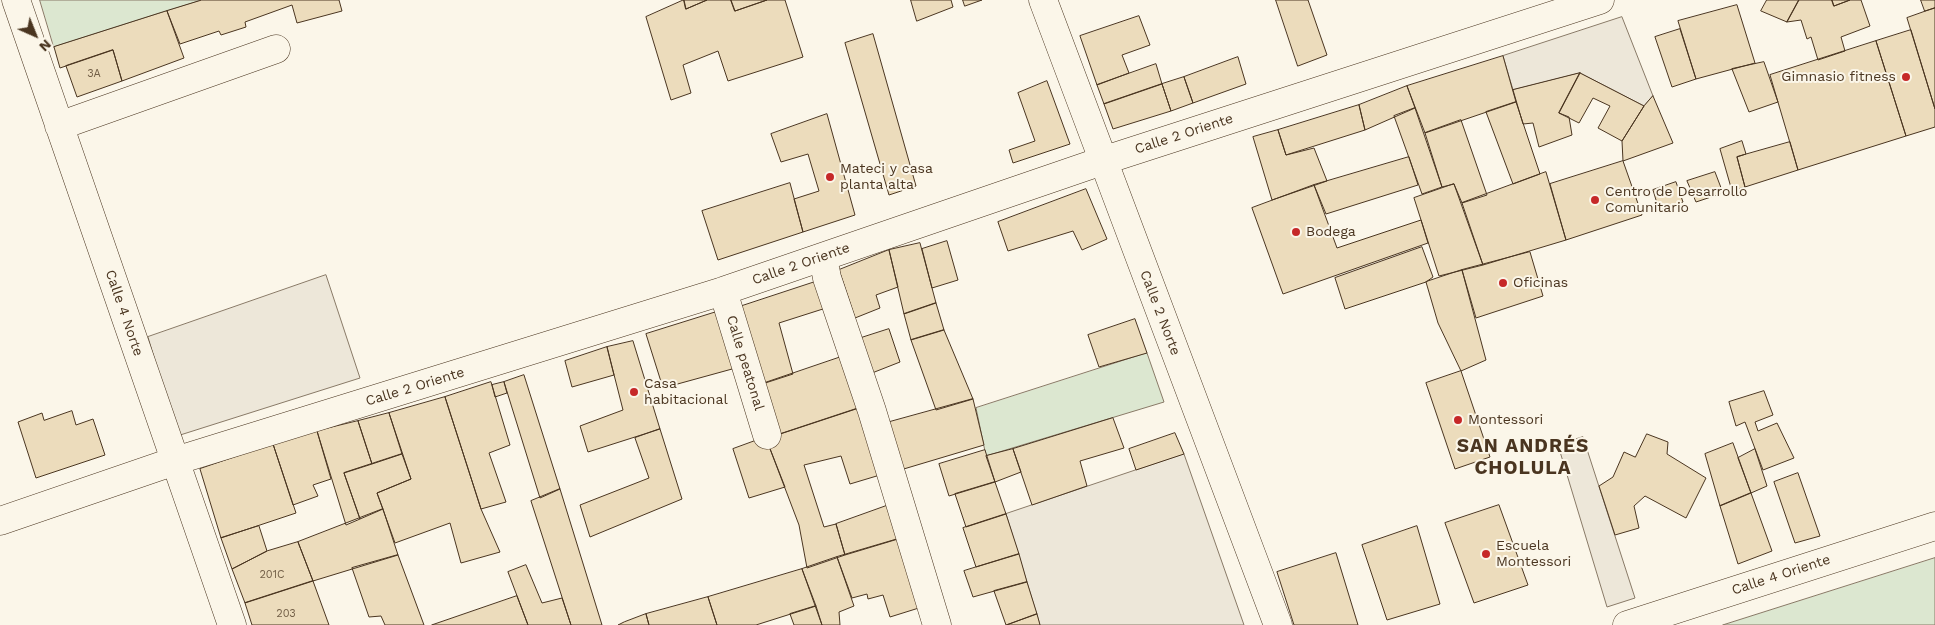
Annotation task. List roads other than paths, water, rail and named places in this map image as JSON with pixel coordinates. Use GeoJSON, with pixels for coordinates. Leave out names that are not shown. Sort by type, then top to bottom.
{"type":"FeatureCollection","features":[{"type":"Feature","properties":{"kind":"street","name":"Calle 4 Norte"},"geometry":{"type":"LineString","coordinates":[[16,0],[232,625]]}},
{"type":"Feature","properties":{"kind":"street","name":"Calle 2 Norte"},"geometry":{"type":"LineString","coordinates":[[1043,0],[1278,625]]}},
{"type":"Feature","properties":{"kind":"street","name":"Calle 2 Oriente"},"geometry":{"type":"LineString","coordinates":[[0,521],[176,461],[724,291],[1102,160],[1600,0]]}},
{"type":"Feature","properties":{"kind":"street"},"geometry":{"type":"LineString","coordinates":[[59,126],[276,48]]}},
{"type":"Feature","properties":{"kind":"street"},"geometry":{"type":"LineString","coordinates":[[823,257],[827,278],[872,412],[937,625]]}},
{"type":"Feature","properties":{"kind":"street","name":"Calle peatonal"},"geometry":{"type":"LineString","coordinates":[[724,291],[767,435]]}},
{"type":"Feature","properties":{"kind":"street","name":"Calle 4 Oriente"},"geometry":{"type":"LineString","coordinates":[[1627,625],[1935,526]]}},
{"type":"Feature","properties":{"kind":"place","name":"Gimnasio fitness"},"geometry":{"type":"Point","coordinates":[1906,77]}},
{"type":"Feature","properties":{"kind":"place","name":"Mateci y casa planta alta"},"geometry":{"type":"Point","coordinates":[830,177]}},
{"type":"Feature","properties":{"kind":"place","name":"Centro de Desarrollo Comunitario"},"geometry":{"type":"Point","coordinates":[1595,200]}},
{"type":"Feature","properties":{"kind":"place","name":"Bodega"},"geometry":{"type":"Point","coordinates":[1296,232]}},
{"type":"Feature","properties":{"kind":"place","name":"Oficinas"},"geometry":{"type":"Point","coordinates":[1503,283]}},
{"type":"Feature","properties":{"kind":"place","name":"Casa habitacional"},"geometry":{"type":"Point","coordinates":[634,392]}},
{"type":"Feature","properties":{"kind":"place","name":"Montessori"},"geometry":{"type":"Point","coordinates":[1458,420]}},
{"type":"Feature","properties":{"kind":"place","name":"Escuela Montessori"},"geometry":{"type":"Point","coordinates":[1486,554]}},
{"type":"Feature","properties":{"kind":"district","name":"SAN ANDRÉS CHOLULA"},"geometry":{"type":"Point","coordinates":[1523,457]}}]}
